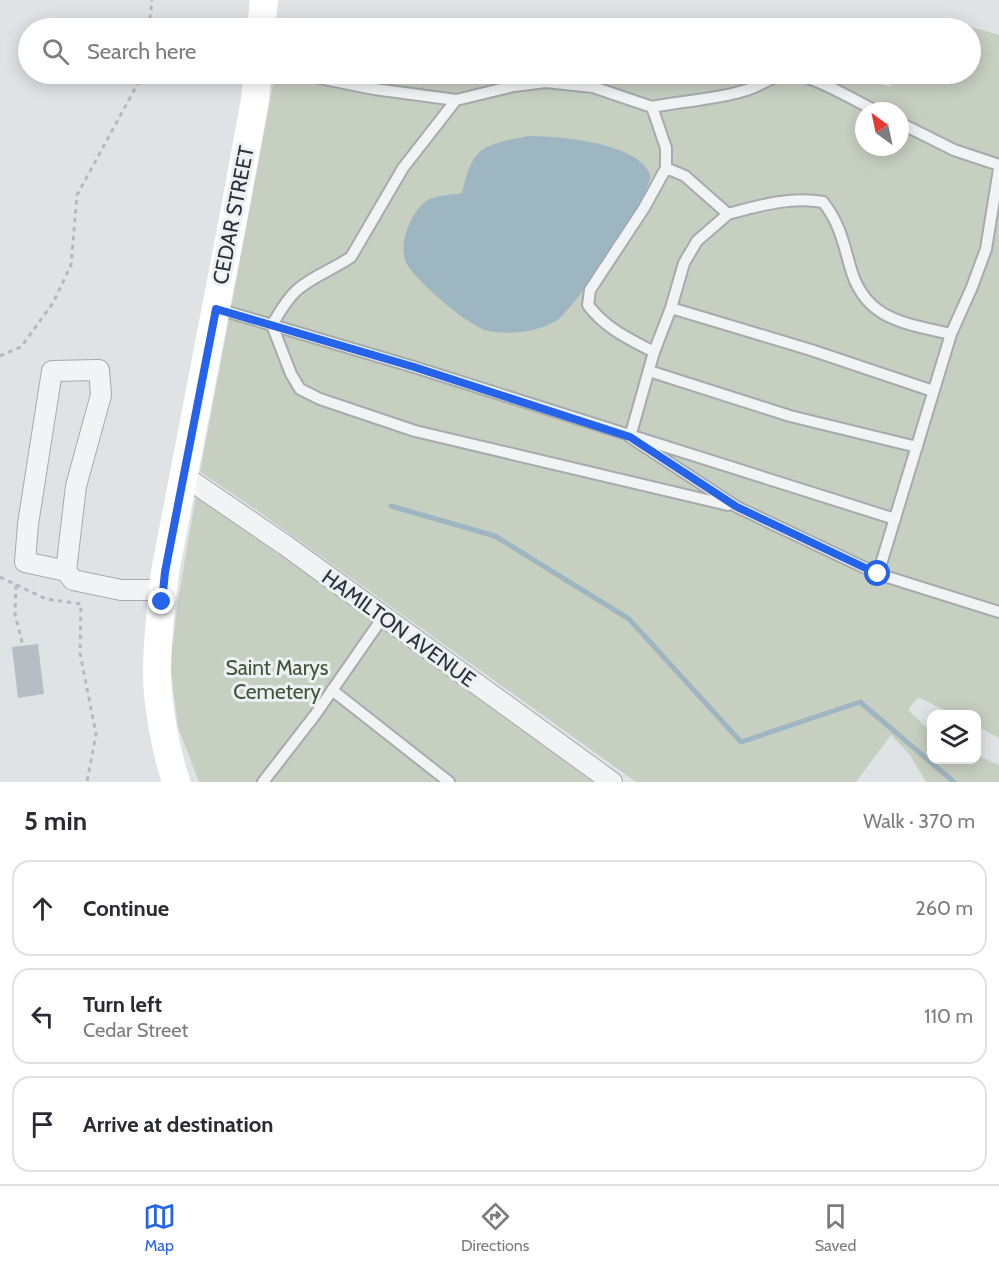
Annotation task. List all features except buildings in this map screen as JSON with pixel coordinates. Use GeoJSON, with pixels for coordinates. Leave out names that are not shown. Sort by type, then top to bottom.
{"type":"FeatureCollection","features":[{"type":"Feature","properties":{"kind":"main road"},"geometry":{"type":"LineString","coordinates":[[262,18],[264,0]]}},
{"type":"Feature","properties":{"kind":"main road","name":"CEDAR STREET"},"geometry":{"type":"LineString","coordinates":[[176,782],[168,759],[157,676],[163,590],[248,140],[256,84]]}},
{"type":"Feature","properties":{"kind":"street"},"geometry":{"type":"LineString","coordinates":[[66,571],[76,486],[101,394],[99,370],[52,371],[28,524],[25,562],[66,571],[73,580],[121,590],[163,590]]}},
{"type":"Feature","properties":{"kind":"street","name":"HAMILTON AVENUE"},"geometry":{"type":"LineString","coordinates":[[184,476],[285,545],[612,782]]}},
{"type":"Feature","properties":{"kind":"lane"},"geometry":{"type":"LineString","coordinates":[[349,84],[456,100],[530,84]]}},
{"type":"Feature","properties":{"kind":"lane"},"geometry":{"type":"LineString","coordinates":[[565,84],[593,87],[652,107],[713,99],[747,90],[759,84]]}},
{"type":"Feature","properties":{"kind":"lane"},"geometry":{"type":"LineString","coordinates":[[822,84],[858,102]]}},
{"type":"Feature","properties":{"kind":"lane"},"geometry":{"type":"LineString","coordinates":[[272,325],[286,301],[298,289],[351,257],[403,168],[456,100]]}},
{"type":"Feature","properties":{"kind":"lane"},"geometry":{"type":"LineString","coordinates":[[652,107],[666,148],[666,168],[644,208],[590,290],[588,305],[597,318],[618,333],[654,352]]}},
{"type":"Feature","properties":{"kind":"lane"},"geometry":{"type":"LineString","coordinates":[[878,574],[951,334],[986,249],[999,167],[954,150],[909,128]]}},
{"type":"Feature","properties":{"kind":"lane"},"geometry":{"type":"LineString","coordinates":[[666,168],[685,176],[728,214]]}},
{"type":"Feature","properties":{"kind":"lane"},"geometry":{"type":"LineString","coordinates":[[630,437],[654,352],[671,308],[684,263],[697,241],[728,214],[768,204],[809,200],[823,202],[834,216],[843,239],[851,273],[873,309],[896,321],[951,334]]}},
{"type":"Feature","properties":{"kind":"lane"},"geometry":{"type":"LineString","coordinates":[[671,308],[811,350],[933,391]]}},
{"type":"Feature","properties":{"kind":"lane"},"geometry":{"type":"LineString","coordinates":[[216,309],[414,367],[895,519]]}},
{"type":"Feature","properties":{"kind":"lane"},"geometry":{"type":"LineString","coordinates":[[272,325],[291,374],[300,389],[320,399],[415,431],[737,507]]}},
{"type":"Feature","properties":{"kind":"lane"},"geometry":{"type":"LineString","coordinates":[[649,372],[790,416],[917,447]]}},
{"type":"Feature","properties":{"kind":"lane"},"geometry":{"type":"LineString","coordinates":[[630,437],[737,507],[878,574],[999,612]]}},
{"type":"Feature","properties":{"kind":"lane"},"geometry":{"type":"LineString","coordinates":[[263,782],[383,617]]}},
{"type":"Feature","properties":{"kind":"lane"},"geometry":{"type":"LineString","coordinates":[[332,690],[449,782]]}},
{"type":"Feature","properties":{"kind":"path"},"geometry":{"type":"LineString","coordinates":[[150,18],[152,0]]}},
{"type":"Feature","properties":{"kind":"path"},"geometry":{"type":"LineString","coordinates":[[0,356],[21,347],[53,303],[71,265],[76,195],[137,84]]}},
{"type":"Feature","properties":{"kind":"path"},"geometry":{"type":"LineString","coordinates":[[0,578],[46,599],[81,604],[80,653],[96,734],[87,782]]}},
{"type":"Feature","properties":{"kind":"path"},"geometry":{"type":"LineString","coordinates":[[16,585],[15,614],[23,646]]}},
{"type":"Feature","properties":{"kind":"green space"},"geometry":{"type":"Polygon","coordinates":[[[981,30],[999,35],[999,738],[981,728],[981,710],[944,710],[918,697],[908,710],[927,728],[927,764],[981,764],[981,757],[999,765],[999,782],[926,782],[910,755],[891,735],[856,782],[636,782],[200,472],[273,84],[880,84],[890,87],[892,84],[981,84],[981,30]]]}},
{"type":"Feature","properties":{"kind":"green space","name":"Saint Marys Cemetery"},"geometry":{"type":"Polygon","coordinates":[[[196,496],[594,782],[199,782],[178,727],[170,663],[196,496]]]}},
{"type":"Feature","properties":{"kind":"water"},"geometry":{"type":"Polygon","coordinates":[[[528,136],[574,139],[625,152],[638,160],[648,171],[650,178],[635,212],[622,233],[565,313],[556,321],[540,328],[511,333],[493,332],[466,320],[422,283],[405,259],[404,241],[410,222],[426,201],[439,196],[462,193],[470,166],[482,151],[489,146],[528,136]]]}},
{"type":"Feature","properties":{"kind":"waterway"},"geometry":{"type":"LineString","coordinates":[[391,506],[495,536],[629,619],[741,742],[860,702],[954,782]]}},
{"type":"Feature","properties":{"kind":"route"},"geometry":{"type":"LineString","coordinates":[[162,602],[165,572],[216,309],[414,367],[630,437],[737,507],[878,574]]}}]}
